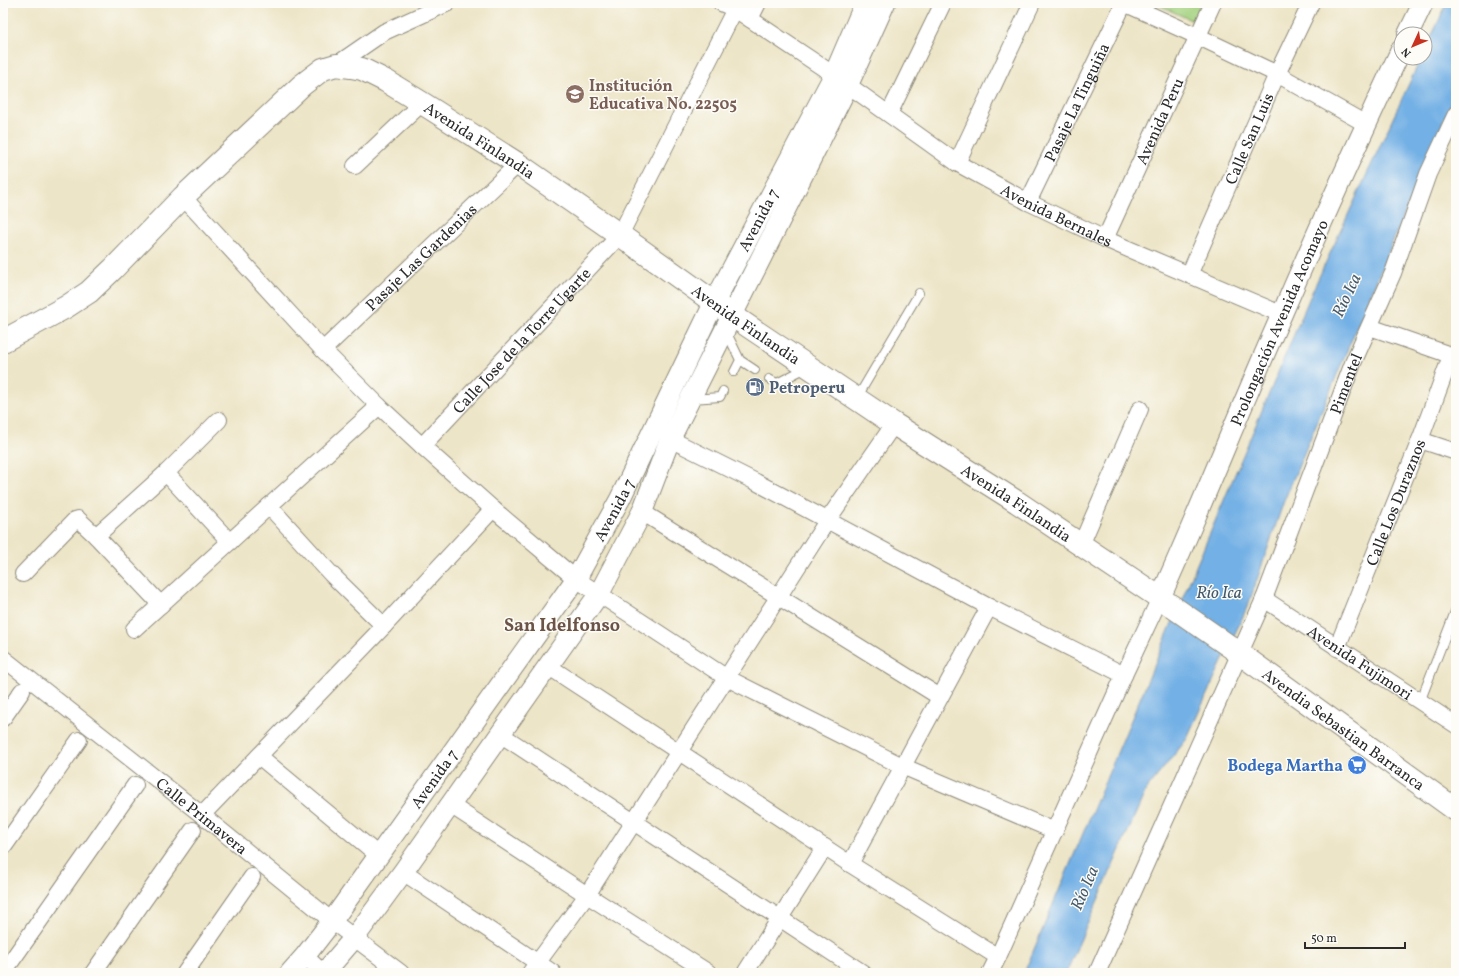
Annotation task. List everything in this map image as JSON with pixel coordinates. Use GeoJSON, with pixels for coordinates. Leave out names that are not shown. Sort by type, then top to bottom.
{"type":"FeatureCollection","features":[{"type":"Feature","properties":{"kind":"main road","name":"Avenida Finlandia"},"geometry":{"type":"LineString","coordinates":[[336,65],[362,69],[386,81],[518,164],[714,303],[729,323],[809,367],[894,424],[1017,502],[1236,651]]}},
{"type":"Feature","properties":{"kind":"main road"},"geometry":{"type":"LineString","coordinates":[[3,341],[66,307],[89,292],[183,197],[302,85],[323,69],[336,65]]}},
{"type":"Feature","properties":{"kind":"main road","name":"Avendia Sebastian Barranca"},"geometry":{"type":"LineString","coordinates":[[1236,651],[1456,810]]}},
{"type":"Feature","properties":{"kind":"street"},"geometry":{"type":"LineString","coordinates":[[336,65],[384,32],[448,3]]}},
{"type":"Feature","properties":{"kind":"street"},"geometry":{"type":"LineString","coordinates":[[750,19],[758,3]]}},
{"type":"Feature","properties":{"kind":"street","name":"Avenida 7"},"geometry":{"type":"LineString","coordinates":[[324,973],[355,937],[403,872],[449,804],[599,594],[642,512],[670,439],[729,323],[841,80],[865,3]]}},
{"type":"Feature","properties":{"kind":"street","name":"Avenida 7"},"geometry":{"type":"LineString","coordinates":[[290,973],[332,921],[576,578],[620,499],[714,303],[885,3]]}},
{"type":"Feature","properties":{"kind":"street"},"geometry":{"type":"LineString","coordinates":[[889,114],[943,3]]}},
{"type":"Feature","properties":{"kind":"street"},"geometry":{"type":"LineString","coordinates":[[957,163],[1032,3]]}},
{"type":"Feature","properties":{"kind":"street"},"geometry":{"type":"LineString","coordinates":[[1124,3],[1277,74],[1366,124]]}},
{"type":"Feature","properties":{"kind":"street","name":"Pasaje La Tinguiña"},"geometry":{"type":"LineString","coordinates":[[1028,202],[1124,3]]}},
{"type":"Feature","properties":{"kind":"street","name":"Avenida Peru"},"geometry":{"type":"LineString","coordinates":[[1106,239],[1213,3]]}},
{"type":"Feature","properties":{"kind":"street","name":"Calle San Luis"},"geometry":{"type":"LineString","coordinates":[[1189,275],[1277,74],[1311,3]]}},
{"type":"Feature","properties":{"kind":"street"},"geometry":{"type":"LineString","coordinates":[[1412,26],[1423,3]]}},
{"type":"Feature","properties":{"kind":"street","name":"Avenida Bernales"},"geometry":{"type":"LineString","coordinates":[[728,6],[841,80],[957,163],[1028,202],[1106,239],[1282,314]]}},
{"type":"Feature","properties":{"kind":"street","name":"Calle Jose de la Torre Ugarte"},"geometry":{"type":"LineString","coordinates":[[422,446],[620,235],[728,6]]}},
{"type":"Feature","properties":{"kind":"street","name":"Prolongación Avenida Acomayo"},"geometry":{"type":"LineString","coordinates":[[1166,602],[1182,551],[1282,314],[1366,124],[1393,66]]}},
{"type":"Feature","properties":{"kind":"street"},"geometry":{"type":"LineString","coordinates":[[355,166],[422,103]]}},
{"type":"Feature","properties":{"kind":"street","name":"Pimentel"},"geometry":{"type":"LineString","coordinates":[[1097,973],[1236,651],[1264,599],[1353,363],[1393,273],[1428,174],[1456,114]]}},
{"type":"Feature","properties":{"kind":"street","name":"Pasaje Las Gardenias"},"geometry":{"type":"LineString","coordinates":[[323,350],[518,164]]}},
{"type":"Feature","properties":{"kind":"street"},"geometry":{"type":"LineString","coordinates":[[183,197],[323,350],[379,406],[492,509],[576,578],[727,678],[902,766],[1055,831]]}},
{"type":"Feature","properties":{"kind":"street"},"geometry":{"type":"LineString","coordinates":[[1370,327],[1454,357]]}},
{"type":"Feature","properties":{"kind":"street","name":"Calle Los Duraznos"},"geometry":{"type":"LineString","coordinates":[[1338,648],[1454,357]]}},
{"type":"Feature","properties":{"kind":"street"},"geometry":{"type":"LineString","coordinates":[[134,629],[379,406]]}},
{"type":"Feature","properties":{"kind":"street"},"geometry":{"type":"LineString","coordinates":[[1081,545],[1140,409]]}},
{"type":"Feature","properties":{"kind":"street"},"geometry":{"type":"LineString","coordinates":[[96,536],[166,473],[219,420]]}},
{"type":"Feature","properties":{"kind":"street"},"geometry":{"type":"LineString","coordinates":[[534,968],[587,895],[828,521],[894,424]]}},
{"type":"Feature","properties":{"kind":"street"},"geometry":{"type":"LineString","coordinates":[[670,439],[756,482],[989,607],[1124,675]]}},
{"type":"Feature","properties":{"kind":"street"},"geometry":{"type":"LineString","coordinates":[[1420,440],[1456,452]]}},
{"type":"Feature","properties":{"kind":"street"},"geometry":{"type":"LineString","coordinates":[[166,473],[230,542]]}},
{"type":"Feature","properties":{"kind":"street"},"geometry":{"type":"LineString","coordinates":[[269,506],[331,574],[384,626]]}},
{"type":"Feature","properties":{"kind":"street"},"geometry":{"type":"LineString","coordinates":[[202,815],[384,626],[492,509]]}},
{"type":"Feature","properties":{"kind":"street"},"geometry":{"type":"LineString","coordinates":[[642,512],[940,697]]}},
{"type":"Feature","properties":{"kind":"street"},"geometry":{"type":"LineString","coordinates":[[23,574],[75,520],[80,521],[161,605]]}},
{"type":"Feature","properties":{"kind":"street","name":"Avenida Fujimori"},"geometry":{"type":"LineString","coordinates":[[1264,599],[1456,725]]}},
{"type":"Feature","properties":{"kind":"street"},"geometry":{"type":"LineString","coordinates":[[990,973],[1124,675],[1166,602]]}},
{"type":"Feature","properties":{"kind":"street"},"geometry":{"type":"LineString","coordinates":[[850,864],[989,607]]}},
{"type":"Feature","properties":{"kind":"street","name":"Calle Primavera"},"geometry":{"type":"LineString","coordinates":[[3,658],[202,815],[332,921],[401,973]]}},
{"type":"Feature","properties":{"kind":"street"},"geometry":{"type":"LineString","coordinates":[[548,666],[850,864],[998,957]]}},
{"type":"Feature","properties":{"kind":"street"},"geometry":{"type":"LineString","coordinates":[[3,718],[22,691]]}},
{"type":"Feature","properties":{"kind":"street"},"geometry":{"type":"LineString","coordinates":[[500,734],[863,973]]}},
{"type":"Feature","properties":{"kind":"street"},"geometry":{"type":"LineString","coordinates":[[3,848],[79,740]]}},
{"type":"Feature","properties":{"kind":"street"},"geometry":{"type":"LineString","coordinates":[[259,756],[378,855]]}},
{"type":"Feature","properties":{"kind":"street"},"geometry":{"type":"LineString","coordinates":[[3,973],[135,785]]}},
{"type":"Feature","properties":{"kind":"street"},"geometry":{"type":"LineString","coordinates":[[449,804],[709,973]]}},
{"type":"Feature","properties":{"kind":"street"},"geometry":{"type":"LineString","coordinates":[[93,973],[193,830]]}},
{"type":"Feature","properties":{"kind":"street"},"geometry":{"type":"LineString","coordinates":[[745,973],[824,847]]}},
{"type":"Feature","properties":{"kind":"street"},"geometry":{"type":"LineString","coordinates":[[403,872],[534,968],[552,973]]}},
{"type":"Feature","properties":{"kind":"street"},"geometry":{"type":"LineString","coordinates":[[185,973],[252,877]]}},
{"type":"Feature","properties":{"kind":"street"},"geometry":{"type":"LineString","coordinates":[[305,956],[324,973]]}},
{"type":"Feature","properties":{"kind":"lane"},"geometry":{"type":"LineString","coordinates":[[856,398],[920,294]]}},
{"type":"Feature","properties":{"kind":"lane"},"geometry":{"type":"LineString","coordinates":[[729,323],[740,360],[756,370]]}},
{"type":"Feature","properties":{"kind":"lane"},"geometry":{"type":"LineString","coordinates":[[734,372],[740,360]]}},
{"type":"Feature","properties":{"kind":"lane"},"geometry":{"type":"LineString","coordinates":[[769,379],[776,383],[809,367]]}},
{"type":"Feature","properties":{"kind":"lane"},"geometry":{"type":"LineString","coordinates":[[691,399],[720,396],[723,391]]}},
{"type":"Feature","properties":{"kind":"lane"},"geometry":{"type":"LineString","coordinates":[[1420,702],[1456,609]]}},
{"type":"Feature","properties":{"kind":"green space"},"geometry":{"type":"Polygon","coordinates":[[[1154,3],[1201,3],[1193,21],[1154,3]]]}},
{"type":"Feature","properties":{"kind":"water","name":"Río Ica"},"geometry":{"type":"Polygon","coordinates":[[[1447,3],[1456,3],[1456,91],[1284,501],[1249,603],[1186,740],[1146,790],[1066,973],[1024,973],[1312,292],[1417,66],[1433,66],[1433,33],[1447,3]]]}},
{"type":"Feature","properties":{"kind":"place","name":"Institución Educativa No. 22505"},"geometry":{"type":"Point","coordinates":[575,94]}},
{"type":"Feature","properties":{"kind":"place","name":"Petroperu"},"geometry":{"type":"Point","coordinates":[755,387]}},
{"type":"Feature","properties":{"kind":"place","name":"Bodega Martha"},"geometry":{"type":"Point","coordinates":[1357,765]}},
{"type":"Feature","properties":{"kind":"district","name":"San Idelfonso"},"geometry":{"type":"Point","coordinates":[562,625]}}]}
